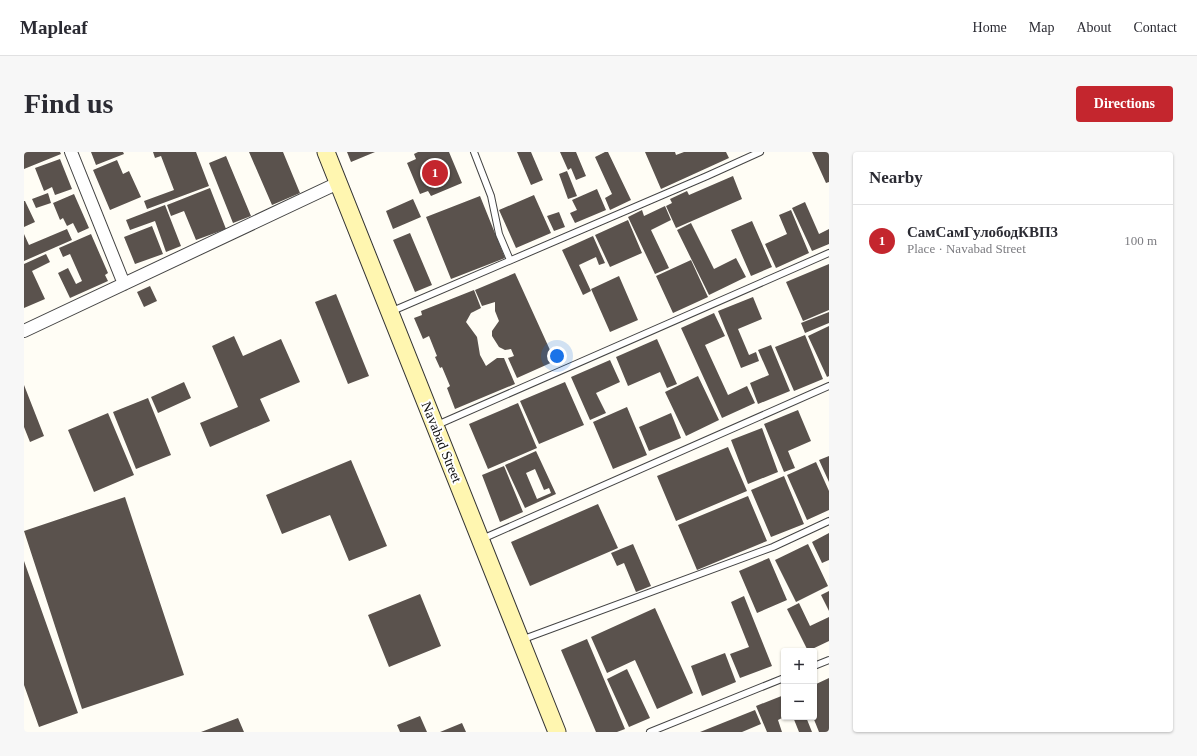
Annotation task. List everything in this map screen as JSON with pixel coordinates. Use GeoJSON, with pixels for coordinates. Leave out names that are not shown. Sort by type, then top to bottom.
{"type":"FeatureCollection","features":[{"type":"Feature","properties":{"kind":"street"},"geometry":{"type":"LineString","coordinates":[[71,152],[124,284]]}},
{"type":"Feature","properties":{"kind":"street","name":"Navabad Street"},"geometry":{"type":"LineString","coordinates":[[326,152],[557,732]]}},
{"type":"Feature","properties":{"kind":"street"},"geometry":{"type":"LineString","coordinates":[[24,331],[338,183]]}},
{"type":"Feature","properties":{"kind":"lane"},"geometry":{"type":"LineString","coordinates":[[474,152],[491,196],[499,234],[510,260]]}},
{"type":"Feature","properties":{"kind":"lane"},"geometry":{"type":"LineString","coordinates":[[390,312],[708,176],[760,152]]}},
{"type":"Feature","properties":{"kind":"lane"},"geometry":{"type":"LineString","coordinates":[[435,426],[829,253]]}},
{"type":"Feature","properties":{"kind":"lane"},"geometry":{"type":"LineString","coordinates":[[481,540],[829,386]]}},
{"type":"Feature","properties":{"kind":"lane"},"geometry":{"type":"LineString","coordinates":[[520,640],[773,546],[829,522]]}},
{"type":"Feature","properties":{"kind":"lane"},"geometry":{"type":"LineString","coordinates":[[817,665],[829,660]]}},
{"type":"Feature","properties":{"kind":"lane"},"geometry":{"type":"LineString","coordinates":[[650,732],[781,679]]}},
{"type":"Feature","properties":{"kind":"building"},"geometry":{"type":"Polygon","coordinates":[[[24,152],[60,152],[61,154],[24,169],[24,152]]]}},
{"type":"Feature","properties":{"kind":"building"},"geometry":{"type":"Polygon","coordinates":[[[91,152],[123,152],[124,154],[96,165],[91,152]]]}},
{"type":"Feature","properties":{"kind":"building"},"geometry":{"type":"Polygon","coordinates":[[[153,152],[196,152],[209,186],[147,209],[144,201],[174,190],[161,156],[155,158],[153,152]]]}},
{"type":"Feature","properties":{"kind":"building"},"geometry":{"type":"Polygon","coordinates":[[[249,152],[283,152],[300,193],[272,205],[249,152]]]}},
{"type":"Feature","properties":{"kind":"building"},"geometry":{"type":"Polygon","coordinates":[[[347,152],[375,152],[351,162],[347,152]]]}},
{"type":"Feature","properties":{"kind":"building"},"geometry":{"type":"Polygon","coordinates":[[[418,152],[449,152],[462,183],[431,196],[428,191],[420,194],[407,163],[416,159],[414,154],[418,152]]]}},
{"type":"Feature","properties":{"kind":"building"},"geometry":{"type":"Polygon","coordinates":[[[517,152],[531,152],[543,180],[531,185],[517,152]]]}},
{"type":"Feature","properties":{"kind":"building"},"geometry":{"type":"Polygon","coordinates":[[[560,152],[576,152],[586,176],[576,180],[571,168],[568,170],[560,152]]]}},
{"type":"Feature","properties":{"kind":"building"},"geometry":{"type":"Polygon","coordinates":[[[608,152],[631,200],[610,210],[605,198],[612,194],[595,157],[608,152]]]}},
{"type":"Feature","properties":{"kind":"building"},"geometry":{"type":"Polygon","coordinates":[[[645,152],[675,152],[676,155],[684,152],[726,152],[729,158],[661,189],[645,152]]]}},
{"type":"Feature","properties":{"kind":"building"},"geometry":{"type":"Polygon","coordinates":[[[812,152],[829,152],[829,182],[826,183],[812,152]]]}},
{"type":"Feature","properties":{"kind":"building"},"geometry":{"type":"Polygon","coordinates":[[[226,156],[251,216],[233,223],[209,163],[226,156]]]}},
{"type":"Feature","properties":{"kind":"building"},"geometry":{"type":"Polygon","coordinates":[[[60,159],[72,189],[55,195],[52,187],[44,191],[35,168],[60,159]]]}},
{"type":"Feature","properties":{"kind":"building"},"geometry":{"type":"Polygon","coordinates":[[[117,160],[123,174],[129,171],[141,197],[110,210],[93,170],[117,160]]]}},
{"type":"Feature","properties":{"kind":"building"},"geometry":{"type":"Polygon","coordinates":[[[567,171],[577,196],[568,199],[559,174],[567,171]]]}},
{"type":"Feature","properties":{"kind":"building"},"geometry":{"type":"Polygon","coordinates":[[[733,176],[742,199],[676,228],[666,206],[672,203],[670,199],[687,191],[689,195],[733,176]]]}},
{"type":"Feature","properties":{"kind":"building"},"geometry":{"type":"Polygon","coordinates":[[[210,188],[226,229],[196,240],[184,211],[171,216],[167,205],[210,188]]]}},
{"type":"Feature","properties":{"kind":"building"},"geometry":{"type":"Polygon","coordinates":[[[597,189],[606,210],[575,223],[570,213],[577,210],[572,200],[597,189]]]}},
{"type":"Feature","properties":{"kind":"building"},"geometry":{"type":"Polygon","coordinates":[[[48,193],[51,203],[36,208],[32,199],[48,193]]]}},
{"type":"Feature","properties":{"kind":"building"},"geometry":{"type":"Polygon","coordinates":[[[74,194],[89,228],[78,233],[73,223],[67,226],[63,218],[60,220],[53,203],[74,194]]]}},
{"type":"Feature","properties":{"kind":"building"},"geometry":{"type":"Polygon","coordinates":[[[534,195],[551,233],[516,248],[499,210],[534,195]]]}},
{"type":"Feature","properties":{"kind":"building"},"geometry":{"type":"Polygon","coordinates":[[[480,196],[505,258],[451,279],[426,217],[480,196]]]}},
{"type":"Feature","properties":{"kind":"building"},"geometry":{"type":"Polygon","coordinates":[[[413,199],[421,217],[393,229],[386,211],[413,199]]]}},
{"type":"Feature","properties":{"kind":"building"},"geometry":{"type":"Polygon","coordinates":[[[24,201],[35,222],[24,227],[24,201]]]}},
{"type":"Feature","properties":{"kind":"building"},"geometry":{"type":"Polygon","coordinates":[[[805,202],[819,234],[829,229],[829,244],[812,251],[792,208],[805,202]]]}},
{"type":"Feature","properties":{"kind":"building"},"geometry":{"type":"Polygon","coordinates":[[[165,205],[181,246],[166,252],[155,221],[130,230],[126,220],[165,205]]]}},
{"type":"Feature","properties":{"kind":"building"},"geometry":{"type":"Polygon","coordinates":[[[665,206],[671,220],[651,230],[669,268],[655,274],[628,217],[642,210],[644,216],[665,206]]]}},
{"type":"Feature","properties":{"kind":"building"},"geometry":{"type":"Polygon","coordinates":[[[791,210],[809,253],[776,268],[765,244],[787,234],[779,215],[791,210]]]}},
{"type":"Feature","properties":{"kind":"building"},"geometry":{"type":"Polygon","coordinates":[[[559,212],[565,227],[554,231],[547,216],[559,212]]]}},
{"type":"Feature","properties":{"kind":"building"},"geometry":{"type":"Polygon","coordinates":[[[628,220],[642,253],[610,267],[595,235],[628,220]]]}},
{"type":"Feature","properties":{"kind":"building"},"geometry":{"type":"Polygon","coordinates":[[[752,221],[772,267],[751,276],[731,230],[752,221]]]}},
{"type":"Feature","properties":{"kind":"building"},"geometry":{"type":"Polygon","coordinates":[[[691,223],[714,269],[736,258],[746,277],[709,295],[677,230],[691,223]]]}},
{"type":"Feature","properties":{"kind":"building"},"geometry":{"type":"Polygon","coordinates":[[[152,226],[163,254],[135,264],[124,237],[152,226]]]}},
{"type":"Feature","properties":{"kind":"building"},"geometry":{"type":"Polygon","coordinates":[[[67,229],[72,240],[24,261],[24,234],[29,245],[67,229]]]}},
{"type":"Feature","properties":{"kind":"building"},"geometry":{"type":"Polygon","coordinates":[[[410,233],[432,285],[415,292],[393,240],[410,233]]]}},
{"type":"Feature","properties":{"kind":"building"},"geometry":{"type":"Polygon","coordinates":[[[91,234],[108,273],[105,275],[108,281],[70,298],[58,273],[68,268],[76,284],[82,281],[70,254],[63,257],[59,248],[91,234]]]}},
{"type":"Feature","properties":{"kind":"building"},"geometry":{"type":"Polygon","coordinates":[[[593,236],[605,263],[599,265],[596,257],[579,265],[591,291],[583,295],[562,250],[593,236]]]}},
{"type":"Feature","properties":{"kind":"building"},"geometry":{"type":"Polygon","coordinates":[[[46,254],[50,262],[32,271],[45,299],[24,308],[24,264],[46,254]]]}},
{"type":"Feature","properties":{"kind":"building"},"geometry":{"type":"Polygon","coordinates":[[[691,260],[708,297],[673,313],[656,276],[691,260]]]}},
{"type":"Feature","properties":{"kind":"building"},"geometry":{"type":"Polygon","coordinates":[[[829,264],[829,310],[803,321],[786,282],[829,264]]]}},
{"type":"Feature","properties":{"kind":"building"},"geometry":{"type":"Polygon","coordinates":[[[515,273],[555,361],[517,378],[508,358],[514,356],[511,349],[505,350],[499,347],[492,336],[492,331],[499,321],[495,311],[495,302],[482,306],[475,290],[515,273]]]}},
{"type":"Feature","properties":{"kind":"building"},"geometry":{"type":"Polygon","coordinates":[[[619,276],[638,320],[610,332],[591,289],[619,276]]]}},
{"type":"Feature","properties":{"kind":"building"},"geometry":{"type":"Polygon","coordinates":[[[150,286],[157,301],[144,307],[137,292],[150,286]]]}},
{"type":"Feature","properties":{"kind":"building"},"geometry":{"type":"Polygon","coordinates":[[[474,290],[481,308],[471,313],[466,322],[477,337],[480,355],[486,366],[497,358],[504,358],[515,384],[455,409],[447,388],[450,386],[442,367],[440,368],[435,357],[437,356],[429,336],[423,339],[414,318],[422,315],[421,311],[474,290]]]}},
{"type":"Feature","properties":{"kind":"building"},"geometry":{"type":"Polygon","coordinates":[[[336,294],[369,376],[348,384],[315,302],[336,294]]]}},
{"type":"Feature","properties":{"kind":"building"},"geometry":{"type":"Polygon","coordinates":[[[753,297],[762,319],[738,329],[749,355],[756,352],[759,361],[741,368],[718,311],[753,297]]]}},
{"type":"Feature","properties":{"kind":"building"},"geometry":{"type":"Polygon","coordinates":[[[829,312],[829,323],[805,333],[801,323],[829,312]]]}},
{"type":"Feature","properties":{"kind":"building"},"geometry":{"type":"Polygon","coordinates":[[[714,313],[725,336],[705,345],[728,395],[747,386],[755,403],[722,418],[681,328],[714,313]]]}},
{"type":"Feature","properties":{"kind":"building"},"geometry":{"type":"Polygon","coordinates":[[[829,326],[829,376],[827,377],[808,336],[829,326]]]}},
{"type":"Feature","properties":{"kind":"building"},"geometry":{"type":"Polygon","coordinates":[[[805,335],[823,379],[794,391],[775,347],[805,335]]]}},
{"type":"Feature","properties":{"kind":"building"},"geometry":{"type":"Polygon","coordinates":[[[234,336],[243,356],[281,339],[300,382],[260,399],[270,421],[210,447],[200,423],[238,407],[212,346],[234,336]]]}},
{"type":"Feature","properties":{"kind":"building"},"geometry":{"type":"Polygon","coordinates":[[[657,339],[677,384],[667,388],[660,372],[628,386],[616,357],[657,339]]]}},
{"type":"Feature","properties":{"kind":"building"},"geometry":{"type":"Polygon","coordinates":[[[771,345],[790,391],[758,404],[750,383],[769,375],[758,350],[771,345]]]}},
{"type":"Feature","properties":{"kind":"building"},"geometry":{"type":"Polygon","coordinates":[[[610,360],[620,382],[596,393],[606,413],[590,420],[571,377],[610,360]]]}},
{"type":"Feature","properties":{"kind":"building"},"geometry":{"type":"Polygon","coordinates":[[[698,376],[719,420],[686,436],[665,392],[698,376]]]}},
{"type":"Feature","properties":{"kind":"building"},"geometry":{"type":"Polygon","coordinates":[[[184,382],[191,398],[158,413],[151,397],[184,382]]]}},
{"type":"Feature","properties":{"kind":"building"},"geometry":{"type":"Polygon","coordinates":[[[565,382],[584,425],[539,444],[520,401],[565,382]]]}},
{"type":"Feature","properties":{"kind":"building"},"geometry":{"type":"Polygon","coordinates":[[[24,385],[44,436],[30,442],[24,427],[24,385]]]}},
{"type":"Feature","properties":{"kind":"building"},"geometry":{"type":"Polygon","coordinates":[[[148,398],[171,455],[136,469],[113,412],[148,398]]]}},
{"type":"Feature","properties":{"kind":"building"},"geometry":{"type":"Polygon","coordinates":[[[518,403],[537,448],[488,469],[469,424],[518,403]]]}},
{"type":"Feature","properties":{"kind":"building"},"geometry":{"type":"Polygon","coordinates":[[[627,407],[647,455],[613,469],[593,422],[627,407]]]}},
{"type":"Feature","properties":{"kind":"building"},"geometry":{"type":"Polygon","coordinates":[[[798,410],[811,441],[788,451],[795,468],[784,472],[764,424],[798,410]]]}},
{"type":"Feature","properties":{"kind":"building"},"geometry":{"type":"Polygon","coordinates":[[[108,413],[134,475],[94,492],[68,430],[108,413]]]}},
{"type":"Feature","properties":{"kind":"building"},"geometry":{"type":"Polygon","coordinates":[[[671,413],[681,438],[649,451],[639,427],[671,413]]]}},
{"type":"Feature","properties":{"kind":"building"},"geometry":{"type":"Polygon","coordinates":[[[762,428],[778,472],[748,484],[731,440],[762,428]]]}},
{"type":"Feature","properties":{"kind":"building"},"geometry":{"type":"Polygon","coordinates":[[[728,447],[747,491],[676,521],[657,476],[728,447]]]}},
{"type":"Feature","properties":{"kind":"building"},"geometry":{"type":"Polygon","coordinates":[[[536,451],[556,494],[525,508],[505,465],[536,451]],[[535,469],[526,473],[537,499],[551,493],[549,488],[544,490],[535,469]]]}},
{"type":"Feature","properties":{"kind":"building"},"geometry":{"type":"Polygon","coordinates":[[[829,456],[829,482],[819,460],[829,456]]]}},
{"type":"Feature","properties":{"kind":"building"},"geometry":{"type":"Polygon","coordinates":[[[351,460],[387,546],[349,561],[330,515],[282,534],[266,495],[351,460]]]}},
{"type":"Feature","properties":{"kind":"building"},"geometry":{"type":"Polygon","coordinates":[[[816,462],[829,491],[829,510],[807,520],[787,475],[816,462]]]}},
{"type":"Feature","properties":{"kind":"building"},"geometry":{"type":"Polygon","coordinates":[[[504,466],[523,512],[500,522],[482,475],[504,466]]]}},
{"type":"Feature","properties":{"kind":"building"},"geometry":{"type":"Polygon","coordinates":[[[784,476],[804,524],[771,537],[751,490],[784,476]]]}},
{"type":"Feature","properties":{"kind":"building"},"geometry":{"type":"Polygon","coordinates":[[[748,496],[767,541],[697,570],[678,525],[748,496]]]}},
{"type":"Feature","properties":{"kind":"building"},"geometry":{"type":"Polygon","coordinates":[[[125,497],[184,675],[82,709],[24,531],[125,497]]]}},
{"type":"Feature","properties":{"kind":"building"},"geometry":{"type":"Polygon","coordinates":[[[598,504],[618,548],[530,586],[511,542],[598,504]]]}},
{"type":"Feature","properties":{"kind":"building"},"geometry":{"type":"Polygon","coordinates":[[[829,533],[829,560],[822,563],[812,542],[829,533]]]}},
{"type":"Feature","properties":{"kind":"building"},"geometry":{"type":"Polygon","coordinates":[[[633,544],[651,586],[636,592],[624,563],[617,566],[611,553],[633,544]]]}},
{"type":"Feature","properties":{"kind":"building"},"geometry":{"type":"Polygon","coordinates":[[[808,544],[828,586],[796,602],[775,560],[808,544]]]}},
{"type":"Feature","properties":{"kind":"building"},"geometry":{"type":"Polygon","coordinates":[[[769,558],[787,600],[757,613],[739,571],[769,558]]]}},
{"type":"Feature","properties":{"kind":"building"},"geometry":{"type":"Polygon","coordinates":[[[24,561],[78,713],[39,727],[24,685],[24,561]]]}},
{"type":"Feature","properties":{"kind":"building"},"geometry":{"type":"Polygon","coordinates":[[[829,591],[829,611],[821,595],[829,591]]]}},
{"type":"Feature","properties":{"kind":"building"},"geometry":{"type":"Polygon","coordinates":[[[420,594],[441,646],[389,667],[368,615],[420,594]]]}},
{"type":"Feature","properties":{"kind":"building"},"geometry":{"type":"Polygon","coordinates":[[[744,596],[772,666],[740,678],[730,654],[749,647],[731,602],[744,596]]]}},
{"type":"Feature","properties":{"kind":"building"},"geometry":{"type":"Polygon","coordinates":[[[799,603],[810,626],[829,617],[829,641],[814,648],[806,648],[787,609],[799,603]]]}},
{"type":"Feature","properties":{"kind":"building"},"geometry":{"type":"Polygon","coordinates":[[[655,608],[693,693],[657,709],[635,660],[607,673],[591,637],[655,608]]]}},
{"type":"Feature","properties":{"kind":"building"},"geometry":{"type":"Polygon","coordinates":[[[587,639],[625,729],[617,732],[596,732],[561,650],[587,639]]]}},
{"type":"Feature","properties":{"kind":"building"},"geometry":{"type":"Polygon","coordinates":[[[725,653],[736,682],[702,696],[691,666],[725,653]]]}},
{"type":"Feature","properties":{"kind":"building"},"geometry":{"type":"Polygon","coordinates":[[[627,669],[650,718],[629,727],[607,679],[627,669]]]}},
{"type":"Feature","properties":{"kind":"building"},"geometry":{"type":"Polygon","coordinates":[[[829,678],[829,732],[819,732],[814,720],[817,720],[817,684],[829,678]]]}},
{"type":"Feature","properties":{"kind":"building"},"geometry":{"type":"Polygon","coordinates":[[[781,696],[781,718],[778,720],[782,732],[767,732],[756,706],[781,696]]]}},
{"type":"Feature","properties":{"kind":"building"},"geometry":{"type":"Polygon","coordinates":[[[755,710],[761,724],[742,732],[700,732],[755,710]]]}},
{"type":"Feature","properties":{"kind":"building"},"geometry":{"type":"Polygon","coordinates":[[[420,716],[427,732],[400,732],[397,725],[420,716]]]}},
{"type":"Feature","properties":{"kind":"building"},"geometry":{"type":"Polygon","coordinates":[[[238,718],[244,732],[201,732],[238,718]]]}},
{"type":"Feature","properties":{"kind":"building"},"geometry":{"type":"Polygon","coordinates":[[[794,720],[807,720],[812,732],[799,732],[794,720]]]}},
{"type":"Feature","properties":{"kind":"building"},"geometry":{"type":"Polygon","coordinates":[[[462,723],[466,732],[440,732],[462,723]]]}},
{"type":"Feature","properties":{"kind":"place","name":"СамСамГулободКВП3"},"geometry":{"type":"Point","coordinates":[435,173]}}]}
